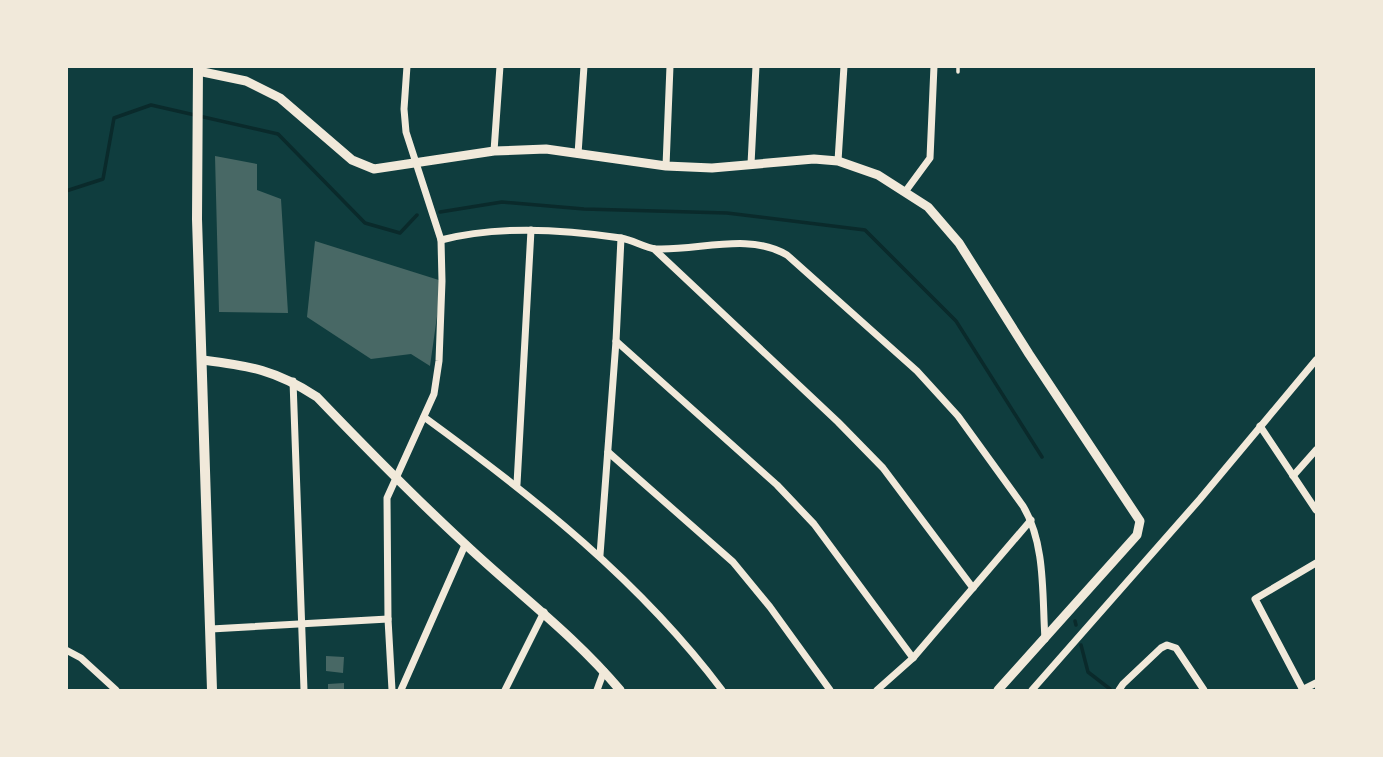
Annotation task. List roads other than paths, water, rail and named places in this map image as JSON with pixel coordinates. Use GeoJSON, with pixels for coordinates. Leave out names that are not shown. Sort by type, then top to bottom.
{"type":"FeatureCollection","features":[{"type":"Feature","properties":{"kind":"main road"},"geometry":{"type":"LineString","coordinates":[[198,69],[197,149],[212,691]]}},
{"type":"Feature","properties":{"kind":"street"},"geometry":{"type":"LineString","coordinates":[[392,691],[388,619],[387,498],[434,394],[439,360],[442,281],[441,240],[406,132],[404,109],[407,66]]}},
{"type":"Feature","properties":{"kind":"street"},"geometry":{"type":"LineString","coordinates":[[494,151],[500,66]]}},
{"type":"Feature","properties":{"kind":"street"},"geometry":{"type":"LineString","coordinates":[[578,154],[584,66]]}},
{"type":"Feature","properties":{"kind":"street"},"geometry":{"type":"LineString","coordinates":[[666,166],[670,66]]}},
{"type":"Feature","properties":{"kind":"street"},"geometry":{"type":"LineString","coordinates":[[751,164],[756,66]]}},
{"type":"Feature","properties":{"kind":"street"},"geometry":{"type":"LineString","coordinates":[[838,161],[844,66]]}},
{"type":"Feature","properties":{"kind":"street"},"geometry":{"type":"LineString","coordinates":[[905,192],[930,159],[934,66]]}},
{"type":"Feature","properties":{"kind":"street"},"geometry":{"type":"LineString","coordinates":[[198,69],[246,81],[280,98],[352,160],[374,169],[494,151],[546,149],[666,166],[712,168],[814,159],[838,161],[878,175],[937,216],[959,243],[1140,521],[1136,535],[998,691]]}},
{"type":"Feature","properties":{"kind":"street"},"geometry":{"type":"LineString","coordinates":[[441,240],[481,232],[531,230],[621,238],[654,249],[706,244],[764,246],[787,256],[917,371],[958,416],[1031,520],[1038,544],[1045,640]]}},
{"type":"Feature","properties":{"kind":"street"},"geometry":{"type":"LineString","coordinates":[[517,484],[531,230]]}},
{"type":"Feature","properties":{"kind":"street"},"geometry":{"type":"LineString","coordinates":[[600,555],[621,238]]}},
{"type":"Feature","properties":{"kind":"street"},"geometry":{"type":"LineString","coordinates":[[654,249],[838,422],[883,468],[973,588]]}},
{"type":"Feature","properties":{"kind":"street"},"geometry":{"type":"LineString","coordinates":[[616,341],[801,509],[913,658]]}},
{"type":"Feature","properties":{"kind":"street"},"geometry":{"type":"LineString","coordinates":[[203,360],[271,372],[317,397],[465,545],[544,612],[604,671],[620,691]]}},
{"type":"Feature","properties":{"kind":"street"},"geometry":{"type":"LineString","coordinates":[[1032,691],[1060,655],[1200,499],[1317,360]]}},
{"type":"Feature","properties":{"kind":"street"},"geometry":{"type":"LineString","coordinates":[[293,382],[304,691]]}},
{"type":"Feature","properties":{"kind":"street"},"geometry":{"type":"LineString","coordinates":[[424,416],[517,484],[600,555],[696,656],[722,691]]}},
{"type":"Feature","properties":{"kind":"street"},"geometry":{"type":"LineString","coordinates":[[1260,426],[1317,510]]}},
{"type":"Feature","properties":{"kind":"street"},"geometry":{"type":"LineString","coordinates":[[1293,476],[1317,450]]}},
{"type":"Feature","properties":{"kind":"street"},"geometry":{"type":"LineString","coordinates":[[608,452],[733,562],[770,607],[830,691]]}},
{"type":"Feature","properties":{"kind":"street"},"geometry":{"type":"LineString","coordinates":[[877,691],[913,658],[1031,520]]}},
{"type":"Feature","properties":{"kind":"street"},"geometry":{"type":"LineString","coordinates":[[401,691],[465,545]]}},
{"type":"Feature","properties":{"kind":"street"},"geometry":{"type":"LineString","coordinates":[[1317,563],[1255,599],[1303,690],[1317,683]]}},
{"type":"Feature","properties":{"kind":"street"},"geometry":{"type":"LineString","coordinates":[[505,691],[544,612]]}},
{"type":"Feature","properties":{"kind":"street"},"geometry":{"type":"LineString","coordinates":[[211,629],[388,619]]}},
{"type":"Feature","properties":{"kind":"street"},"geometry":{"type":"LineString","coordinates":[[1119,691],[1123,684],[1167,645],[1175,648],[1204,691]]}},
{"type":"Feature","properties":{"kind":"street"},"geometry":{"type":"LineString","coordinates":[[66,650],[80,658],[116,691]]}},
{"type":"Feature","properties":{"kind":"street"},"geometry":{"type":"LineString","coordinates":[[597,691],[604,671]]}},
{"type":"Feature","properties":{"kind":"waterway"},"geometry":{"type":"LineString","coordinates":[[66,191],[103,179],[114,118],[151,105],[278,134],[365,223],[400,233],[417,215]]}},
{"type":"Feature","properties":{"kind":"waterway"},"geometry":{"type":"LineString","coordinates":[[440,212],[502,202],[584,209],[727,213],[865,230],[956,321],[1042,457]]}},
{"type":"Feature","properties":{"kind":"waterway"},"geometry":{"type":"LineString","coordinates":[[1075,621],[1076,625]]}},
{"type":"Feature","properties":{"kind":"waterway"},"geometry":{"type":"LineString","coordinates":[[1081,645],[1088,672],[1110,689]]}}]}
